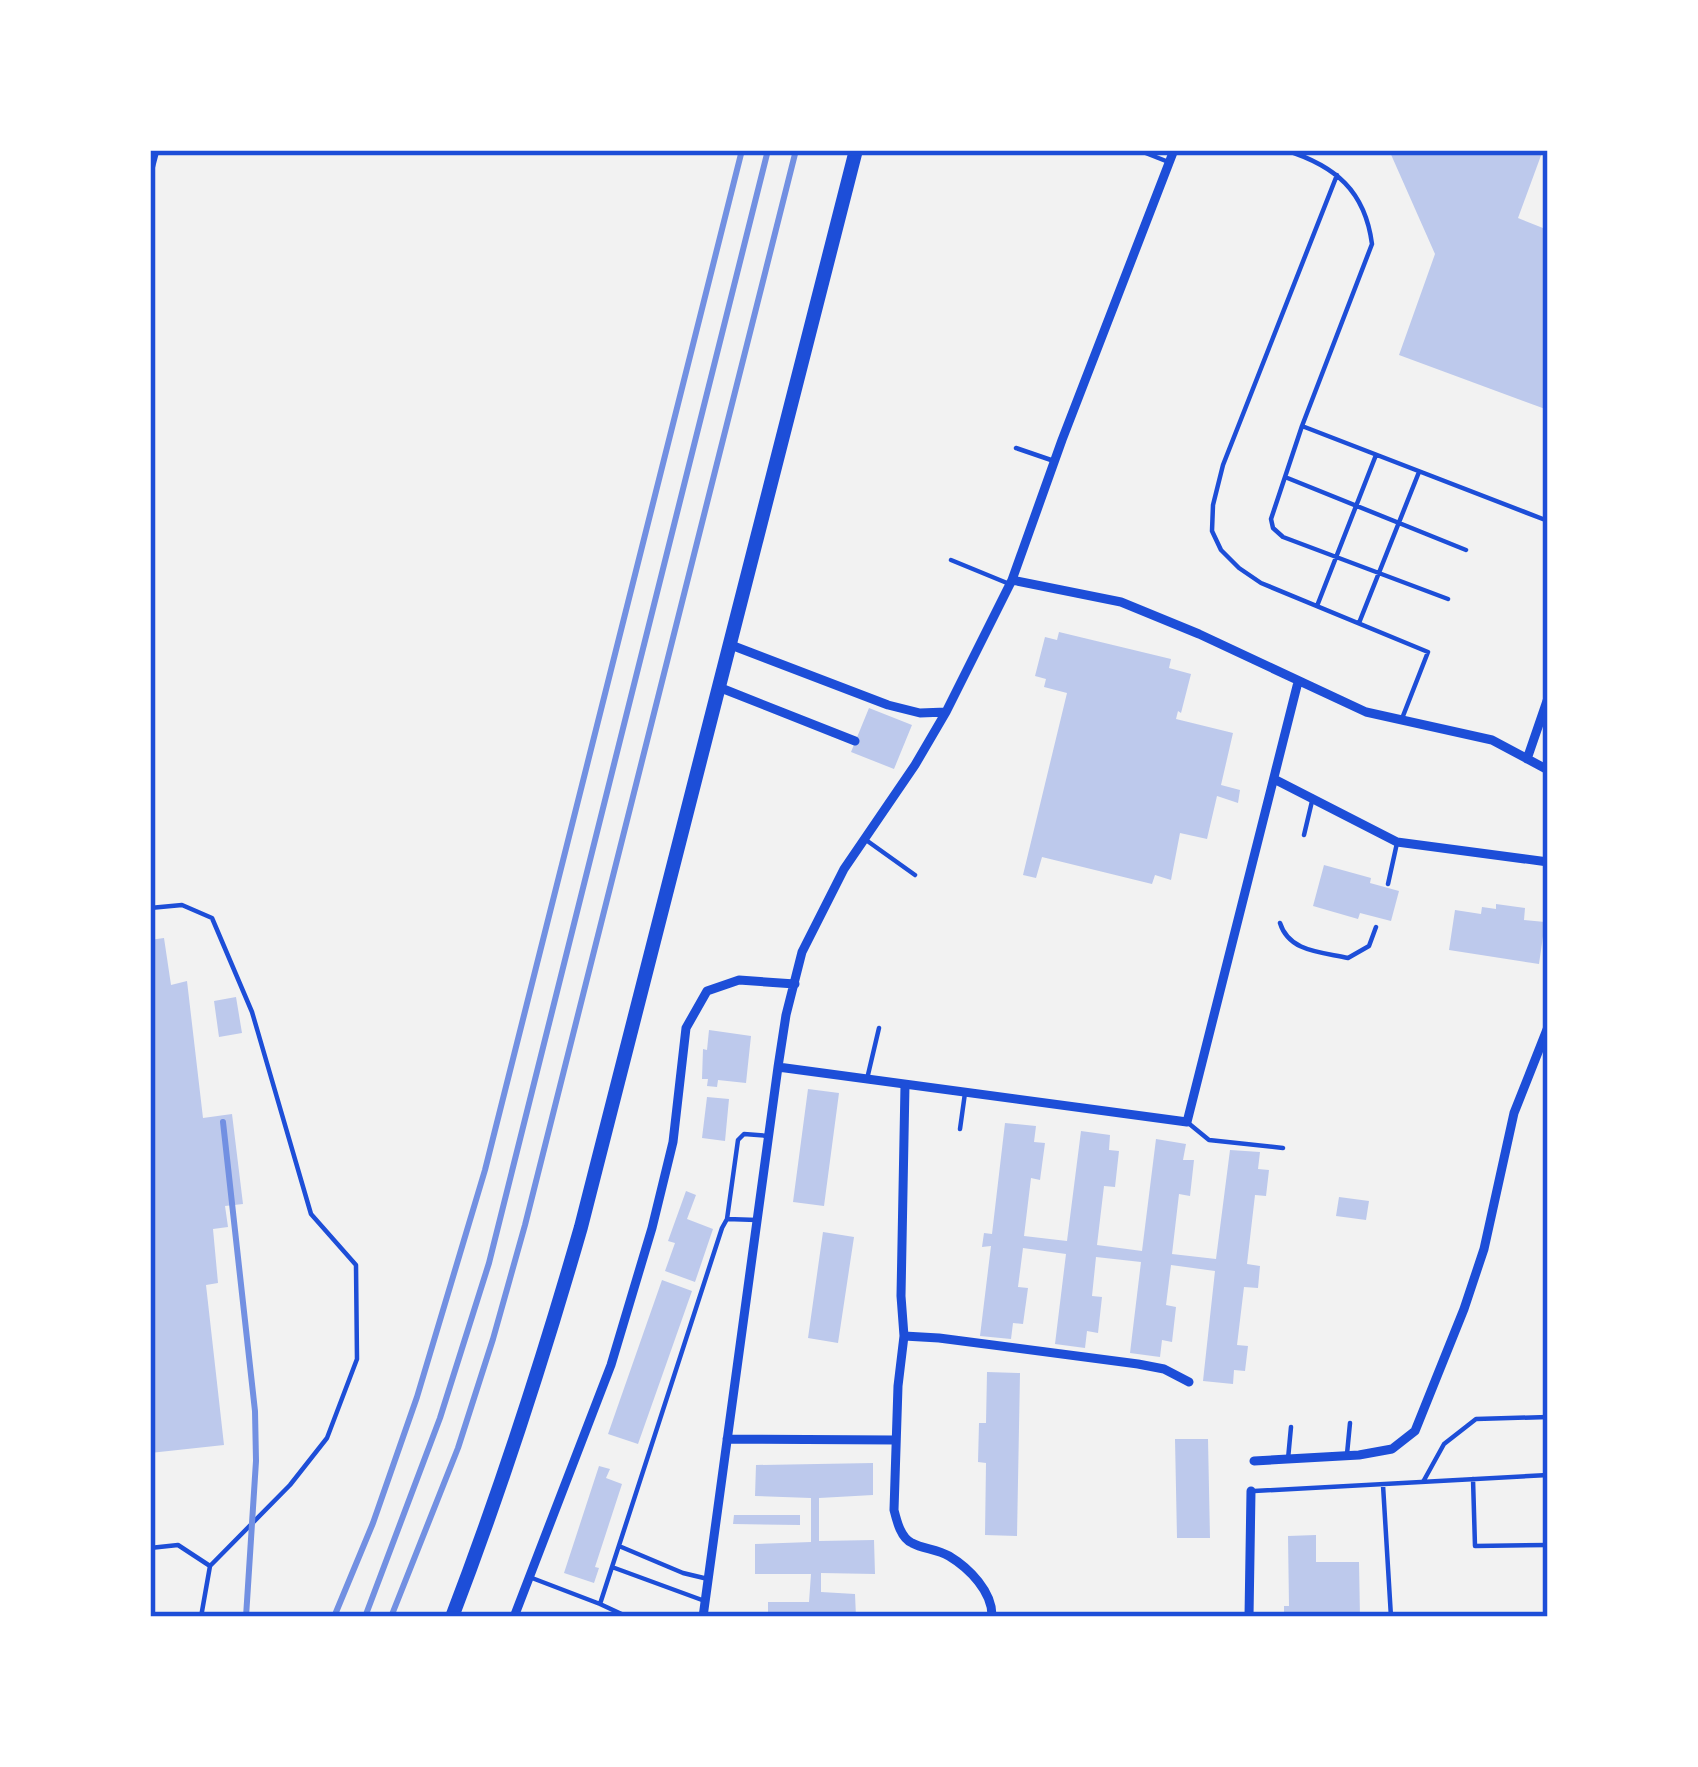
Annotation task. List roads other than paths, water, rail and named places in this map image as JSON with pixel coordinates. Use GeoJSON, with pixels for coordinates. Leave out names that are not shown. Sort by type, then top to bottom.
{"type":"FeatureCollection","features":[{"type":"Feature","properties":{"kind":"main road"},"geometry":{"type":"LineString","coordinates":[[452,1617],[538,1374],[575,1248],[856,150]]}},
{"type":"Feature","properties":{"kind":"street"},"geometry":{"type":"LineString","coordinates":[[150,169],[155,150]]}},
{"type":"Feature","properties":{"kind":"street"},"geometry":{"type":"LineString","coordinates":[[703,1617],[778,1067],[802,952],[844,869],[946,712],[1011,582],[1174,150]]}},
{"type":"Feature","properties":{"kind":"street"},"geometry":{"type":"LineString","coordinates":[[1011,582],[1121,602],[1366,712],[1492,740],[1548,770]]}},
{"type":"Feature","properties":{"kind":"street"},"geometry":{"type":"LineString","coordinates":[[731,645],[888,706],[920,713],[946,712]]}},
{"type":"Feature","properties":{"kind":"street"},"geometry":{"type":"LineString","coordinates":[[778,1067],[1187,1122],[1298,682]]}},
{"type":"Feature","properties":{"kind":"street"},"geometry":{"type":"LineString","coordinates":[[721,688],[855,741]]}},
{"type":"Feature","properties":{"kind":"street"},"geometry":{"type":"LineString","coordinates":[[1527,758],[1548,698]]}},
{"type":"Feature","properties":{"kind":"street"},"geometry":{"type":"LineString","coordinates":[[899,758],[915,765]]}},
{"type":"Feature","properties":{"kind":"street"},"geometry":{"type":"LineString","coordinates":[[1274,778],[1397,842],[1548,862]]}},
{"type":"Feature","properties":{"kind":"street"},"geometry":{"type":"LineString","coordinates":[[514,1617],[610,1366],[652,1228],[673,1142],[686,1028],[707,991],[739,980],[795,984]]}},
{"type":"Feature","properties":{"kind":"street"},"geometry":{"type":"LineString","coordinates":[[1254,1461],[1392,1449],[1415,1431],[1484,1250],[1514,1113],[1548,1028]]}},
{"type":"Feature","properties":{"kind":"street"},"geometry":{"type":"LineString","coordinates":[[905,1085],[904,1336],[894,1510],[909,1543],[949,1556],[968,1570],[993,1606],[992,1617]]}},
{"type":"Feature","properties":{"kind":"street"},"geometry":{"type":"LineString","coordinates":[[904,1336],[1151,1366],[1189,1382]]}},
{"type":"Feature","properties":{"kind":"street"},"geometry":{"type":"LineString","coordinates":[[728,1438],[895,1439]]}},
{"type":"Feature","properties":{"kind":"street"},"geometry":{"type":"LineString","coordinates":[[1249,1617],[1251,1491]]}},
{"type":"Feature","properties":{"kind":"lane"},"geometry":{"type":"LineString","coordinates":[[1138,150],[1169,162]]}},
{"type":"Feature","properties":{"kind":"lane"},"geometry":{"type":"LineString","coordinates":[[1285,150],[1305,156],[1352,188],[1369,218],[1372,244],[1302,427],[1271,519],[1273,528],[1283,537],[1448,598]]}},
{"type":"Feature","properties":{"kind":"lane"},"geometry":{"type":"LineString","coordinates":[[1337,175],[1223,465],[1212,531],[1221,550],[1261,584],[1428,652],[1401,721]]}},
{"type":"Feature","properties":{"kind":"lane"},"geometry":{"type":"LineString","coordinates":[[1302,427],[1548,521]]}},
{"type":"Feature","properties":{"kind":"lane"},"geometry":{"type":"LineString","coordinates":[[1016,448],[1054,461]]}},
{"type":"Feature","properties":{"kind":"lane"},"geometry":{"type":"LineString","coordinates":[[1317,606],[1376,455]]}},
{"type":"Feature","properties":{"kind":"lane"},"geometry":{"type":"LineString","coordinates":[[1359,623],[1418,472]]}},
{"type":"Feature","properties":{"kind":"lane"},"geometry":{"type":"LineString","coordinates":[[1285,477],[1466,550]]}},
{"type":"Feature","properties":{"kind":"lane"},"geometry":{"type":"LineString","coordinates":[[951,560],[1011,582]]}},
{"type":"Feature","properties":{"kind":"lane"},"geometry":{"type":"LineString","coordinates":[[1304,835],[1312,797]]}},
{"type":"Feature","properties":{"kind":"lane"},"geometry":{"type":"LineString","coordinates":[[864,838],[915,875]]}},
{"type":"Feature","properties":{"kind":"lane"},"geometry":{"type":"LineString","coordinates":[[1388,884],[1397,842]]}},
{"type":"Feature","properties":{"kind":"lane"},"geometry":{"type":"LineString","coordinates":[[150,908],[182,905],[212,918],[252,1012],[311,1214],[356,1265],[357,1359],[327,1438],[290,1485],[210,1566],[201,1617]]}},
{"type":"Feature","properties":{"kind":"lane"},"geometry":{"type":"LineString","coordinates":[[1280,923],[1284,937],[1294,944],[1348,958],[1369,946],[1376,928]]}},
{"type":"Feature","properties":{"kind":"lane"},"geometry":{"type":"LineString","coordinates":[[867,1079],[879,1028]]}},
{"type":"Feature","properties":{"kind":"lane"},"geometry":{"type":"LineString","coordinates":[[960,1129],[965,1093]]}},
{"type":"Feature","properties":{"kind":"lane"},"geometry":{"type":"LineString","coordinates":[[1187,1122],[1209,1140],[1283,1148]]}},
{"type":"Feature","properties":{"kind":"lane"},"geometry":{"type":"LineString","coordinates":[[600,1604],[727,1219],[738,1141],[744,1134],[769,1136]]}},
{"type":"Feature","properties":{"kind":"lane"},"geometry":{"type":"LineString","coordinates":[[727,1219],[757,1220]]}},
{"type":"Feature","properties":{"kind":"lane"},"geometry":{"type":"LineString","coordinates":[[1423,1482],[1444,1444],[1476,1419],[1548,1417]]}},
{"type":"Feature","properties":{"kind":"lane"},"geometry":{"type":"LineString","coordinates":[[1347,1456],[1351,1424]]}},
{"type":"Feature","properties":{"kind":"lane"},"geometry":{"type":"LineString","coordinates":[[1288,1460],[1291,1427]]}},
{"type":"Feature","properties":{"kind":"lane"},"geometry":{"type":"LineString","coordinates":[[1251,1491],[1548,1475]]}},
{"type":"Feature","properties":{"kind":"lane"},"geometry":{"type":"LineString","coordinates":[[1473,1479],[1475,1546],[1548,1545]]}},
{"type":"Feature","properties":{"kind":"lane"},"geometry":{"type":"LineString","coordinates":[[1383,1484],[1391,1617]]}},
{"type":"Feature","properties":{"kind":"lane"},"geometry":{"type":"LineString","coordinates":[[150,1548],[178,1546],[210,1566]]}},
{"type":"Feature","properties":{"kind":"lane"},"geometry":{"type":"LineString","coordinates":[[619,1546],[708,1579]]}},
{"type":"Feature","properties":{"kind":"lane"},"geometry":{"type":"LineString","coordinates":[[612,1567],[705,1601]]}},
{"type":"Feature","properties":{"kind":"lane"},"geometry":{"type":"LineString","coordinates":[[530,1577],[628,1617]]}},
{"type":"Feature","properties":{"kind":"railway"},"geometry":{"type":"LineString","coordinates":[[334,1617],[417,1397],[485,1170],[742,150]]}},
{"type":"Feature","properties":{"kind":"railway"},"geometry":{"type":"LineString","coordinates":[[365,1617],[440,1418],[489,1263],[768,150]]}},
{"type":"Feature","properties":{"kind":"railway"},"geometry":{"type":"LineString","coordinates":[[391,1617],[458,1448],[525,1225],[796,150]]}},
{"type":"Feature","properties":{"kind":"railway"},"geometry":{"type":"LineString","coordinates":[[223,1122],[255,1411],[246,1617]]}}]}
